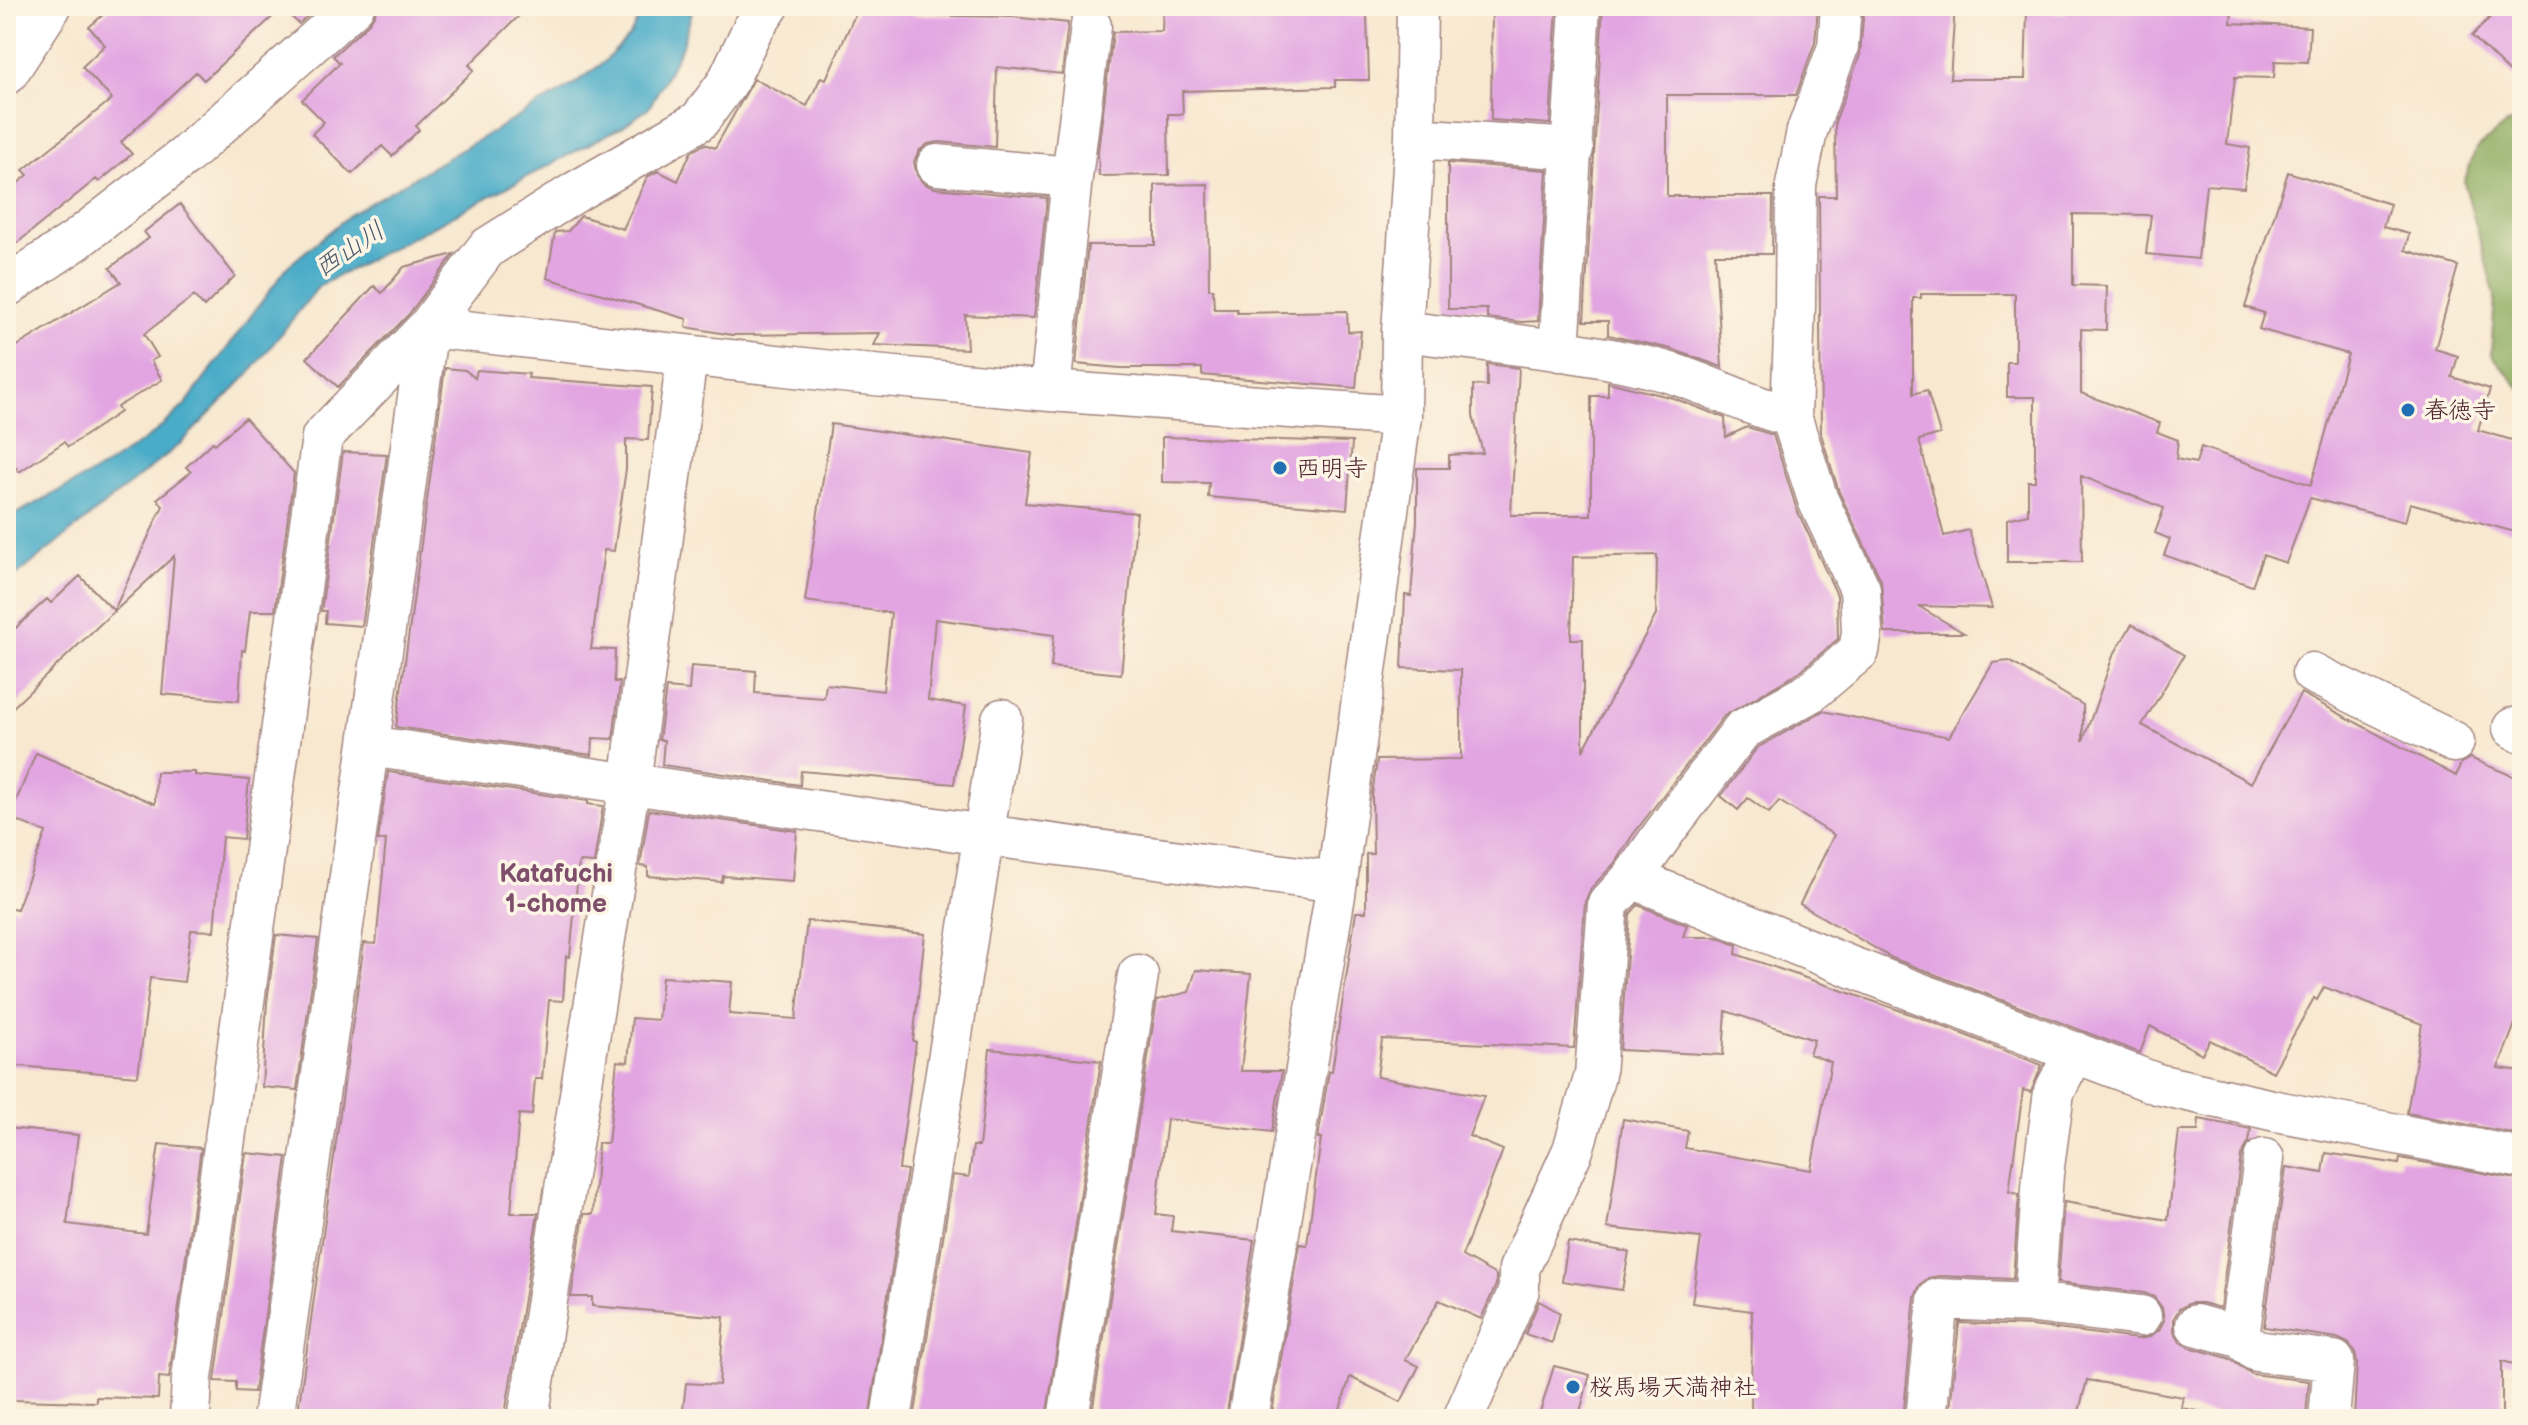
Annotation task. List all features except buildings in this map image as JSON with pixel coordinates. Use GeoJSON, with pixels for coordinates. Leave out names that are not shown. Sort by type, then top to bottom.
{"type":"FeatureCollection","features":[{"type":"Feature","properties":{"kind":"main road"},"geometry":{"type":"LineString","coordinates":[[6,72],[49,6]]}},
{"type":"Feature","properties":{"kind":"street"},"geometry":{"type":"LineString","coordinates":[[6,287],[75,241],[185,156],[354,6]]}},
{"type":"Feature","properties":{"kind":"street"},"geometry":{"type":"LineString","coordinates":[[190,1419],[192,1378],[235,1051],[322,437],[428,327],[487,248],[577,191],[699,121],[727,83],[752,30],[769,6]]}},
{"type":"Feature","properties":{"kind":"street"},"geometry":{"type":"LineString","coordinates":[[1248,1419],[1337,882],[1401,416],[1402,331],[1415,138],[1417,6]]}},
{"type":"Feature","properties":{"kind":"street"},"geometry":{"type":"LineString","coordinates":[[1559,351],[1580,6]]}},
{"type":"Feature","properties":{"kind":"street"},"geometry":{"type":"LineString","coordinates":[[1463,1419],[1519,1290],[1519,1269],[1573,1150],[1595,1075],[1608,904],[1632,878],[1742,730],[1811,692],[1859,651],[1862,632],[1860,589],[1818,500],[1791,416],[1796,185],[1807,131],[1838,47],[1841,6]]}},
{"type":"Feature","properties":{"kind":"street"},"geometry":{"type":"LineString","coordinates":[[1050,391],[1091,26]]}},
{"type":"Feature","properties":{"kind":"street"},"geometry":{"type":"LineString","coordinates":[[1415,138],[1573,149]]}},
{"type":"Feature","properties":{"kind":"street"},"geometry":{"type":"LineString","coordinates":[[937,165],[1072,177]]}},
{"type":"Feature","properties":{"kind":"street"},"geometry":{"type":"LineString","coordinates":[[428,327],[687,357],[1050,391],[1401,416]]}},
{"type":"Feature","properties":{"kind":"street"},"geometry":{"type":"LineString","coordinates":[[273,1419],[428,327]]}},
{"type":"Feature","properties":{"kind":"street"},"geometry":{"type":"LineString","coordinates":[[1402,331],[1559,351],[1663,371],[1718,389],[1758,409],[1791,416]]}},
{"type":"Feature","properties":{"kind":"street"},"geometry":{"type":"LineString","coordinates":[[528,1419],[630,783],[687,357]]}},
{"type":"Feature","properties":{"kind":"street"},"geometry":{"type":"LineString","coordinates":[[2312,673],[2454,742]]}},
{"type":"Feature","properties":{"kind":"street"},"geometry":{"type":"LineString","coordinates":[[891,1419],[1002,719]]}},
{"type":"Feature","properties":{"kind":"street"},"geometry":{"type":"LineString","coordinates":[[369,746],[984,835],[1337,882]]}},
{"type":"Feature","properties":{"kind":"street"},"geometry":{"type":"LineString","coordinates":[[1632,878],[1849,966],[2157,1084],[2276,1111],[2522,1158]]}},
{"type":"Feature","properties":{"kind":"street"},"geometry":{"type":"LineString","coordinates":[[1068,1419],[1138,975]]}},
{"type":"Feature","properties":{"kind":"street"},"geometry":{"type":"LineString","coordinates":[[2034,1303],[2043,1174],[2054,1092],[2075,1052]]}},
{"type":"Feature","properties":{"kind":"street"},"geometry":{"type":"LineString","coordinates":[[2239,1337],[2264,1159]]}},
{"type":"Feature","properties":{"kind":"street"},"geometry":{"type":"LineString","coordinates":[[1926,1419],[1938,1299],[2034,1303],[2141,1316]]}},
{"type":"Feature","properties":{"kind":"street"},"geometry":{"type":"LineString","coordinates":[[2196,1325],[2239,1337],[2256,1351],[2334,1361],[2329,1419]]}},
{"type":"Feature","properties":{"kind":"green space"},"geometry":{"type":"Polygon","coordinates":[[[2522,121],[2522,391],[2491,354],[2495,296],[2464,182],[2476,149],[2507,124],[2522,121]]]}},
{"type":"Feature","properties":{"kind":"water","name":"西山川"},"geometry":{"type":"Polygon","coordinates":[[[645,6],[694,6],[681,48],[649,108],[622,127],[319,286],[249,374],[180,444],[6,584],[6,519],[101,469],[153,434],[185,405],[288,266],[351,214],[576,83],[604,62],[630,35],[645,6]]]}},
{"type":"Feature","properties":{"kind":"place","name":"春徳寺"},"geometry":{"type":"Point","coordinates":[2408,410]}},
{"type":"Feature","properties":{"kind":"place","name":"西明寺"},"geometry":{"type":"Point","coordinates":[1280,468]}},
{"type":"Feature","properties":{"kind":"place","name":"桜馬場天満神社"},"geometry":{"type":"Point","coordinates":[1573,1387]}},
{"type":"Feature","properties":{"kind":"district","name":"Katafuchi 1-chome"},"geometry":{"type":"Point","coordinates":[556,889]}}]}
